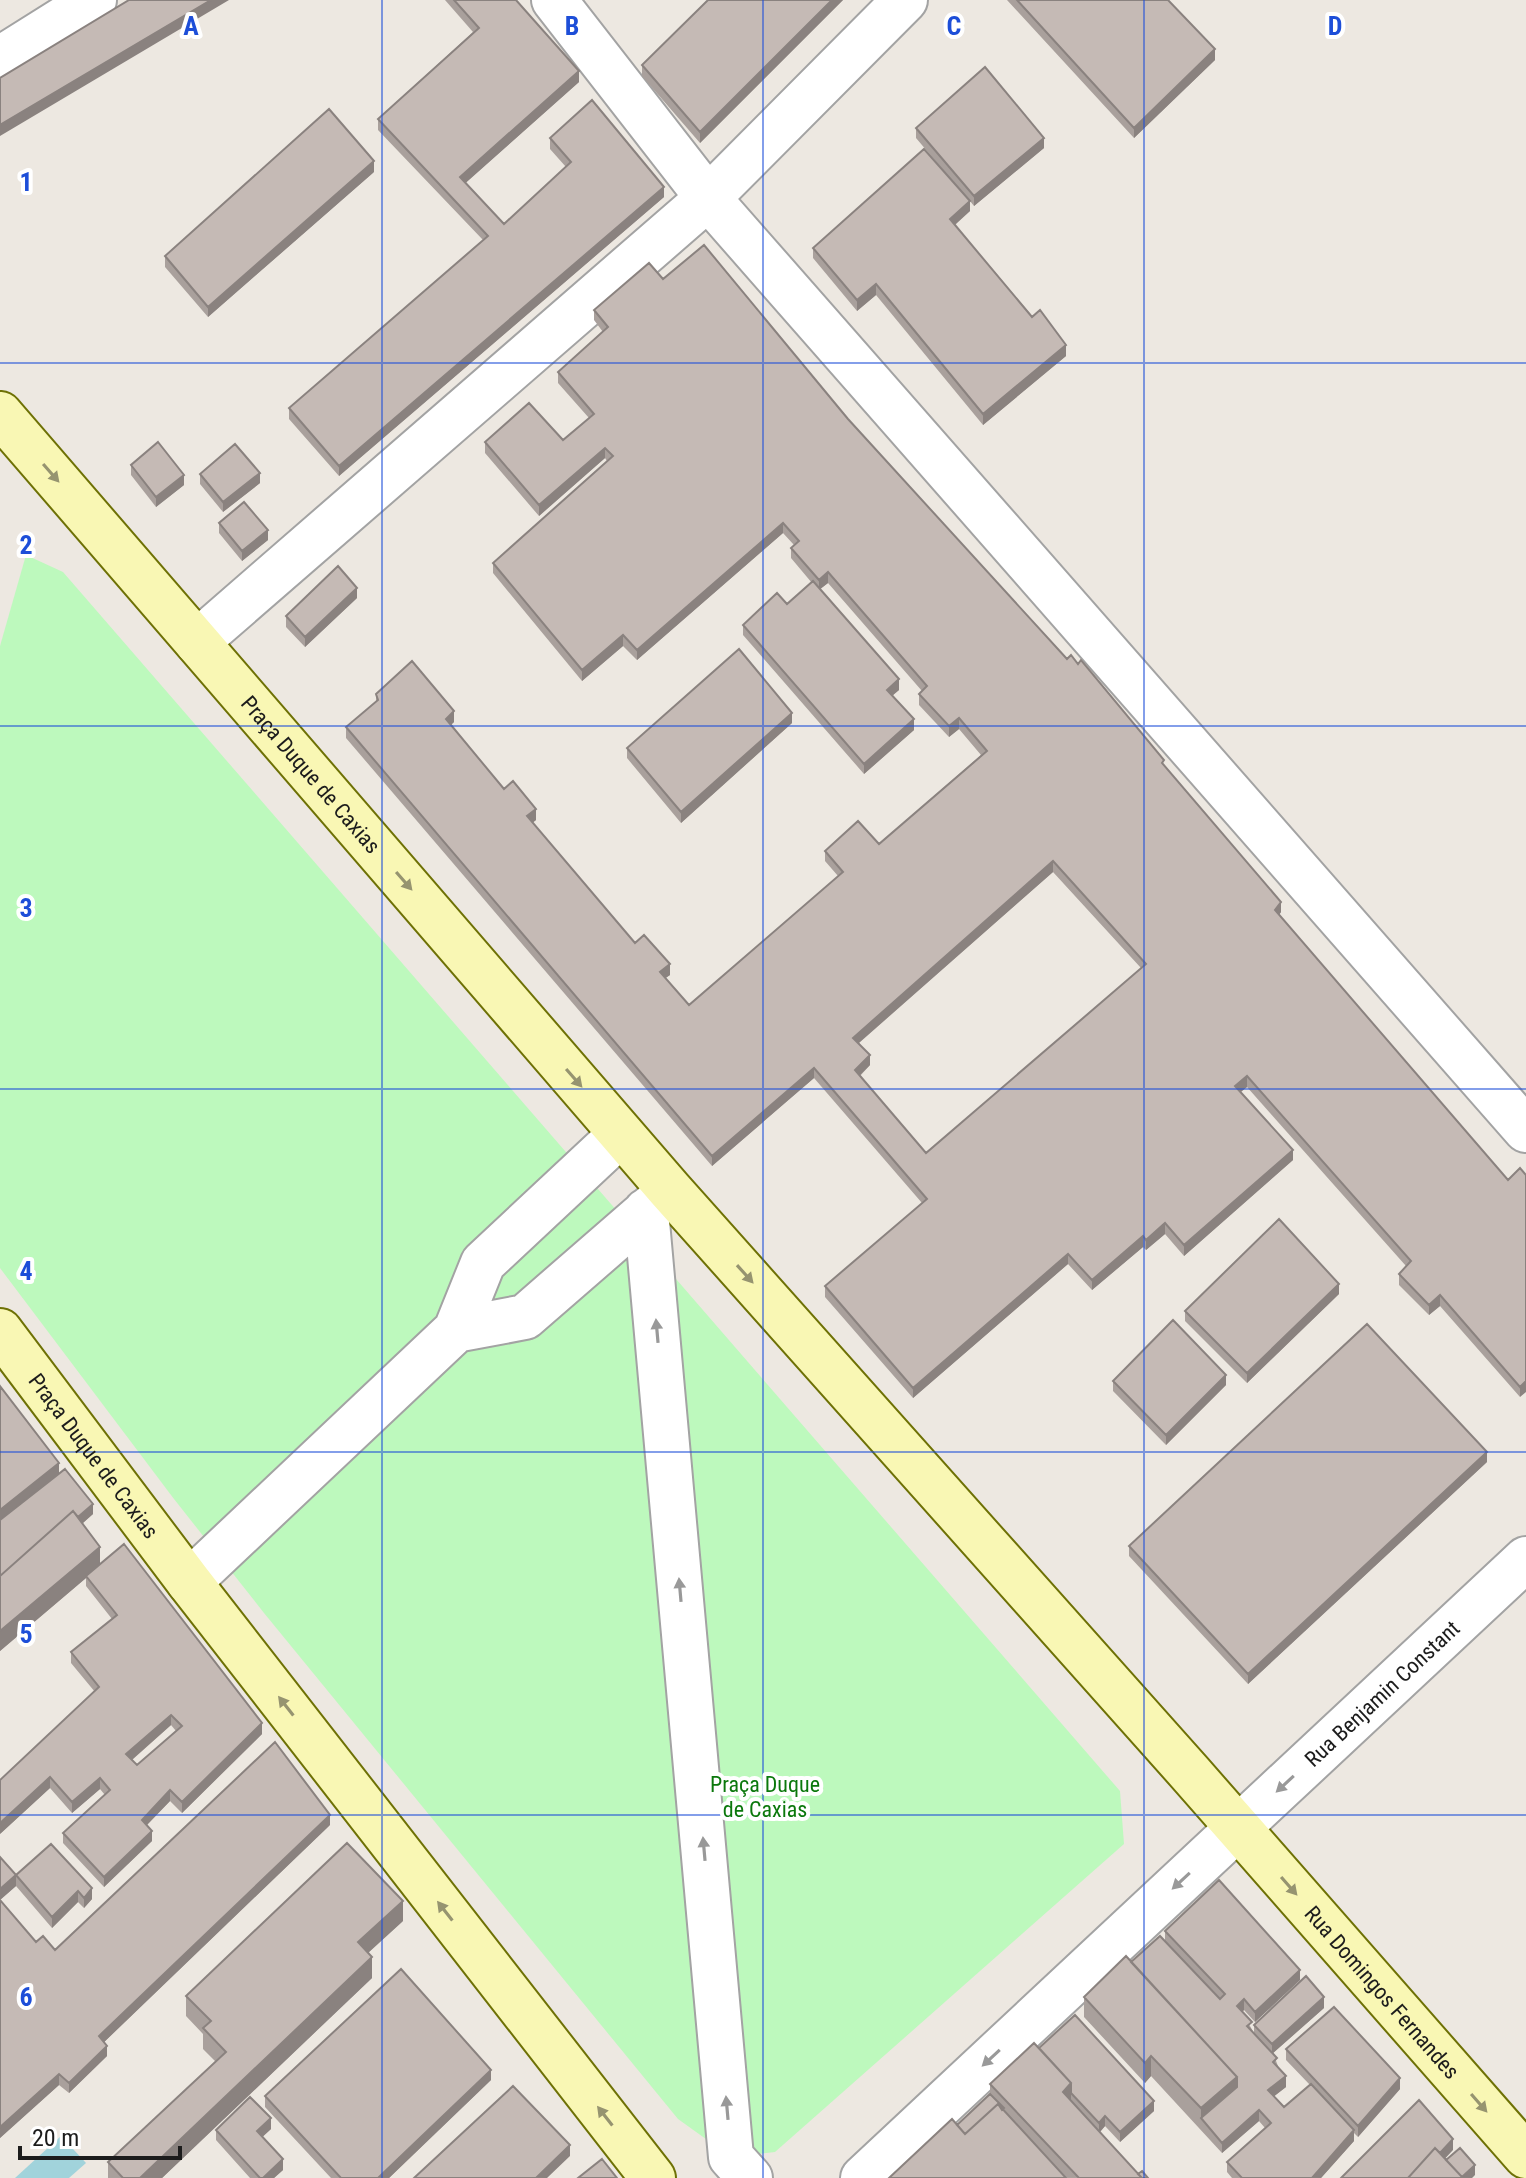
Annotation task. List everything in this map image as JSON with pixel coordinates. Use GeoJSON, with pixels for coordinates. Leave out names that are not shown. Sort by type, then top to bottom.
{"type":"FeatureCollection","features":[{"type":"Feature","properties":{"kind":"main road","name":"Praça Duque de Caxias"},"geometry":{"type":"LineString","coordinates":[[0,414],[621,1134],[658,1200],[1238,1827]]}},
{"type":"Feature","properties":{"kind":"main road","name":"Praça Duque de Caxias"},"geometry":{"type":"LineString","coordinates":[[0,1331],[189,1582],[653,2178]]}},
{"type":"Feature","properties":{"kind":"main road","name":"Rua Domingos Fernandes"},"geometry":{"type":"LineString","coordinates":[[1238,1827],[1526,2156]]}},
{"type":"Feature","properties":{"kind":"street"},"geometry":{"type":"LineString","coordinates":[[0,59],[94,0]]}},
{"type":"Feature","properties":{"kind":"street"},"geometry":{"type":"LineString","coordinates":[[554,0],[708,198],[1526,1130]]}},
{"type":"Feature","properties":{"kind":"street"},"geometry":{"type":"LineString","coordinates":[[197,642],[708,198],[905,0]]}},
{"type":"Feature","properties":{"kind":"street"},"geometry":{"type":"LineString","coordinates":[[189,1582],[456,1330],[483,1263],[621,1134]]}},
{"type":"Feature","properties":{"kind":"street"},"geometry":{"type":"LineString","coordinates":[[456,1330],[525,1317],[658,1200]]}},
{"type":"Feature","properties":{"kind":"street"},"geometry":{"type":"LineString","coordinates":[[658,1200],[731,2157],[750,2178]]}},
{"type":"Feature","properties":{"kind":"street","name":"Rua Benjamin Constant"},"geometry":{"type":"LineString","coordinates":[[1238,1827],[1526,1559]]}},
{"type":"Feature","properties":{"kind":"street"},"geometry":{"type":"LineString","coordinates":[[863,2178],[1238,1827]]}},
{"type":"Feature","properties":{"kind":"green space","name":"Praça Duque de Caxias"},"geometry":{"type":"Polygon","coordinates":[[[26,555],[63,572],[1120,1791],[1124,1844],[775,2152],[731,2157],[678,2119],[264,1613],[0,1268],[0,646],[26,555]]]}},
{"type":"Feature","properties":{"kind":"water"},"geometry":{"type":"Polygon","coordinates":[[[61,2136],[86,2163],[69,2178],[15,2178],[61,2136]]]}},
{"type":"Feature","properties":{"kind":"building"},"geometry":{"type":"Polygon","coordinates":[[[129,0],[211,0],[0,125],[0,78],[129,0]]]}},
{"type":"Feature","properties":{"kind":"building"},"geometry":{"type":"Polygon","coordinates":[[[454,0],[516,0],[579,71],[460,177],[504,224],[571,162],[550,138],[592,100],[664,187],[339,466],[289,408],[488,236],[378,119],[479,28],[454,0]]]}},
{"type":"Feature","properties":{"kind":"building"},"geometry":{"type":"Polygon","coordinates":[[[708,0],[832,0],[700,132],[642,65],[708,0]]]}},
{"type":"Feature","properties":{"kind":"building"},"geometry":{"type":"Polygon","coordinates":[[[1017,0],[1168,0],[1215,49],[1134,128],[1017,0]]]}},
{"type":"Feature","properties":{"kind":"building"},"geometry":{"type":"Polygon","coordinates":[[[985,67],[1044,138],[974,196],[916,128],[985,67]]]}},
{"type":"Feature","properties":{"kind":"building"},"geometry":{"type":"Polygon","coordinates":[[[329,109],[374,161],[208,307],[165,256],[329,109]]]}},
{"type":"Feature","properties":{"kind":"building"},"geometry":{"type":"Polygon","coordinates":[[[924,149],[970,201],[950,219],[1032,317],[1040,310],[1066,345],[983,414],[876,284],[857,300],[813,248],[924,149]]]}},
{"type":"Feature","properties":{"kind":"building"},"geometry":{"type":"Polygon","coordinates":[[[704,245],[848,419],[1067,659],[1071,655],[1078,664],[1081,660],[1164,760],[1162,763],[1281,902],[1275,910],[1508,1180],[1520,1168],[1526,1175],[1526,1381],[1520,1387],[1440,1295],[1429,1305],[1399,1274],[1411,1261],[1247,1076],[1235,1086],[1293,1150],[1184,1245],[1165,1223],[1146,1240],[1143,1236],[1092,1280],[1068,1254],[913,1388],[825,1286],[927,1199],[814,1068],[712,1156],[346,727],[378,700],[376,694],[412,661],[454,711],[446,719],[504,789],[513,781],[536,809],[527,816],[635,943],[644,935],[670,964],[660,972],[689,1005],[843,872],[825,851],[858,821],[879,844],[987,751],[959,718],[949,726],[919,694],[927,686],[828,572],[819,580],[791,548],[799,541],[783,523],[637,650],[623,635],[582,670],[493,563],[613,456],[605,448],[539,505],[485,442],[529,403],[563,440],[594,414],[558,372],[608,327],[594,310],[649,263],[663,279],[704,245]],[[1053,861],[853,1038],[870,1055],[855,1070],[926,1153],[1146,964],[1053,861]]]}},
{"type":"Feature","properties":{"kind":"building"},"geometry":{"type":"Polygon","coordinates":[[[158,442],[184,475],[156,497],[131,465],[158,442]]]}},
{"type":"Feature","properties":{"kind":"building"},"geometry":{"type":"Polygon","coordinates":[[[235,444],[260,473],[223,502],[200,474],[235,444]]]}},
{"type":"Feature","properties":{"kind":"building"},"geometry":{"type":"Polygon","coordinates":[[[244,502],[268,530],[242,551],[219,523],[244,502]]]}},
{"type":"Feature","properties":{"kind":"building"},"geometry":{"type":"Polygon","coordinates":[[[338,566],[357,588],[305,637],[286,616],[338,566]]]}},
{"type":"Feature","properties":{"kind":"building"},"geometry":{"type":"Polygon","coordinates":[[[813,581],[899,679],[887,690],[914,719],[864,764],[743,625],[777,593],[787,604],[813,581]]]}},
{"type":"Feature","properties":{"kind":"building"},"geometry":{"type":"Polygon","coordinates":[[[739,649],[792,713],[681,812],[627,748],[739,649]]]}},
{"type":"Feature","properties":{"kind":"building"},"geometry":{"type":"Polygon","coordinates":[[[1279,1219],[1339,1284],[1247,1373],[1185,1311],[1279,1219]]]}},
{"type":"Feature","properties":{"kind":"building"},"geometry":{"type":"Polygon","coordinates":[[[1173,1320],[1226,1375],[1166,1435],[1113,1381],[1173,1320]]]}},
{"type":"Feature","properties":{"kind":"building"},"geometry":{"type":"Polygon","coordinates":[[[1367,1324],[1487,1452],[1248,1674],[1129,1546],[1367,1324]]]}},
{"type":"Feature","properties":{"kind":"building"},"geometry":{"type":"Polygon","coordinates":[[[0,1386],[59,1463],[0,1510],[0,1386]]]}},
{"type":"Feature","properties":{"kind":"building"},"geometry":{"type":"Polygon","coordinates":[[[65,1469],[93,1504],[78,1517],[73,1511],[0,1576],[0,1520],[65,1469]]]}},
{"type":"Feature","properties":{"kind":"building"},"geometry":{"type":"Polygon","coordinates":[[[73,1511],[100,1547],[0,1631],[0,1576],[73,1511]]]}},
{"type":"Feature","properties":{"kind":"building"},"geometry":{"type":"Polygon","coordinates":[[[124,1544],[262,1723],[182,1802],[170,1790],[142,1820],[152,1831],[104,1877],[63,1833],[110,1790],[100,1778],[72,1802],[50,1777],[0,1823],[0,1780],[99,1687],[71,1652],[117,1615],[86,1576],[124,1544]],[[171,1715],[126,1754],[137,1765],[182,1726],[171,1715]]]}},
{"type":"Feature","properties":{"kind":"building"},"geometry":{"type":"Polygon","coordinates":[[[275,1742],[330,1815],[99,2036],[107,2046],[69,2083],[59,2074],[0,2127],[0,1900],[36,1942],[43,1936],[55,1950],[275,1742]]]}},
{"type":"Feature","properties":{"kind":"building"},"geometry":{"type":"Polygon","coordinates":[[[347,1843],[403,1901],[358,1942],[372,1957],[140,2178],[123,2178],[108,2162],[226,2052],[203,2028],[211,2021],[186,1996],[347,1843]]]}},
{"type":"Feature","properties":{"kind":"building"},"geometry":{"type":"Polygon","coordinates":[[[51,1844],[92,1888],[84,1898],[78,1891],[52,1917],[16,1875],[51,1844]]]}},
{"type":"Feature","properties":{"kind":"building"},"geometry":{"type":"Polygon","coordinates":[[[0,1857],[16,1875],[0,1889],[0,1857]]]}},
{"type":"Feature","properties":{"kind":"building"},"geometry":{"type":"Polygon","coordinates":[[[1219,1880],[1300,1970],[1255,2012],[1244,1999],[1237,2006],[1252,2022],[1247,2026],[1277,2058],[1273,2062],[1286,2076],[1268,2090],[1284,2107],[1311,2084],[1354,2130],[1312,2178],[1242,2178],[1227,2162],[1271,2123],[1259,2110],[1222,2143],[1201,2118],[1237,2087],[1237,2077],[1131,1962],[1160,1936],[1220,1999],[1225,1994],[1165,1931],[1219,1880]]]}},
{"type":"Feature","properties":{"kind":"building"},"geometry":{"type":"Polygon","coordinates":[[[1126,1956],[1237,2077],[1201,2108],[1151,2056],[1145,2063],[1084,1997],[1126,1956]]]}},
{"type":"Feature","properties":{"kind":"building"},"geometry":{"type":"Polygon","coordinates":[[[401,1969],[491,2070],[378,2178],[341,2178],[265,2096],[401,1969]]]}},
{"type":"Feature","properties":{"kind":"building"},"geometry":{"type":"Polygon","coordinates":[[[1306,1976],[1324,1997],[1272,2044],[1254,2025],[1306,1976]]]}},
{"type":"Feature","properties":{"kind":"building"},"geometry":{"type":"Polygon","coordinates":[[[1334,2007],[1400,2078],[1358,2126],[1286,2049],[1334,2007]]]}},
{"type":"Feature","properties":{"kind":"building"},"geometry":{"type":"Polygon","coordinates":[[[1075,2015],[1154,2101],[1120,2132],[1105,2116],[1099,2123],[1071,2093],[1071,2083],[1039,2048],[1075,2015]]]}},
{"type":"Feature","properties":{"kind":"building"},"geometry":{"type":"Polygon","coordinates":[[[1034,2043],[1071,2083],[1063,2092],[1142,2178],[1079,2178],[990,2084],[1034,2043]]]}},
{"type":"Feature","properties":{"kind":"building"},"geometry":{"type":"Polygon","coordinates":[[[513,2086],[570,2145],[536,2178],[414,2178],[513,2086]]]}},
{"type":"Feature","properties":{"kind":"building"},"geometry":{"type":"Polygon","coordinates":[[[990,2094],[1004,2108],[1002,2110],[998,2104],[965,2134],[957,2125],[990,2094]]]}},
{"type":"Feature","properties":{"kind":"building"},"geometry":{"type":"Polygon","coordinates":[[[250,2097],[271,2118],[257,2131],[283,2159],[263,2178],[216,2130],[250,2097]]]}},
{"type":"Feature","properties":{"kind":"building"},"geometry":{"type":"Polygon","coordinates":[[[1419,2100],[1453,2139],[1440,2153],[1435,2148],[1408,2178],[1341,2178],[1419,2100]]]}},
{"type":"Feature","properties":{"kind":"building"},"geometry":{"type":"Polygon","coordinates":[[[998,2104],[1066,2178],[889,2178],[952,2119],[965,2134],[998,2104]]]}},
{"type":"Feature","properties":{"kind":"building"},"geometry":{"type":"Polygon","coordinates":[[[1435,2148],[1463,2178],[1408,2178],[1435,2148]]]}},
{"type":"Feature","properties":{"kind":"building"},"geometry":{"type":"Polygon","coordinates":[[[1460,2148],[1475,2165],[1462,2177],[1446,2160],[1460,2148]]]}},
{"type":"Feature","properties":{"kind":"building"},"geometry":{"type":"Polygon","coordinates":[[[602,2159],[617,2178],[578,2178],[602,2159]]]}}]}
